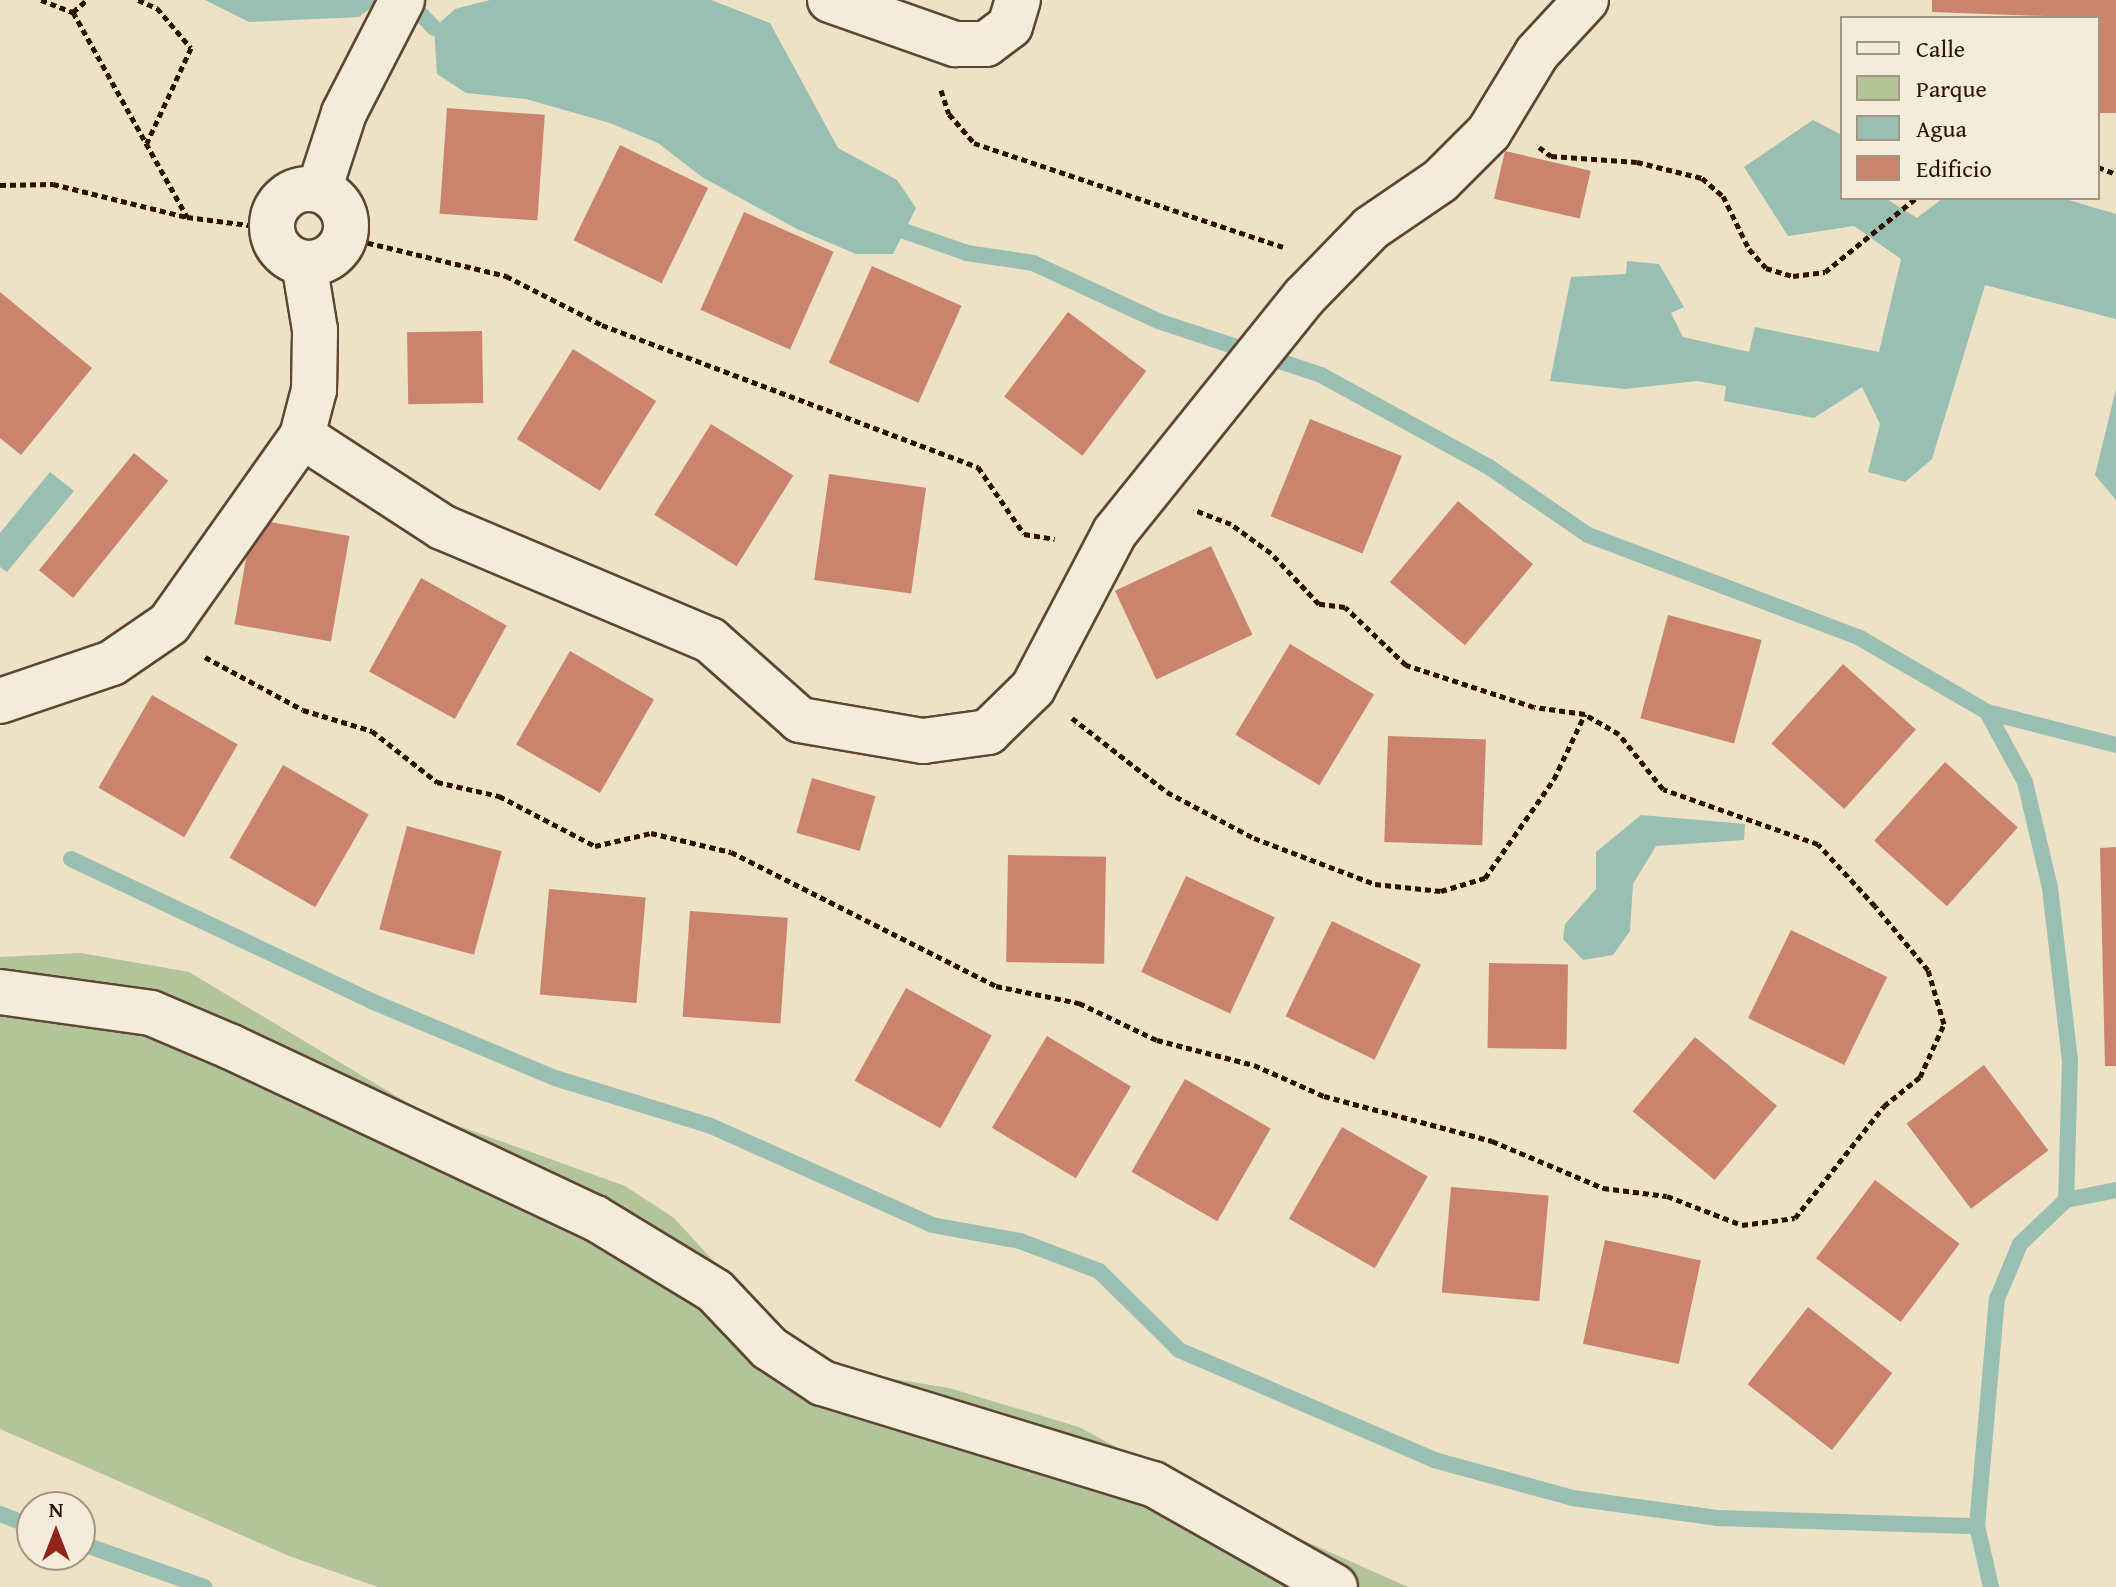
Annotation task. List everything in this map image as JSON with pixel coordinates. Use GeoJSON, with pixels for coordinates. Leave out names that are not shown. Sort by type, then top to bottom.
{"type":"FeatureCollection","features":[{"type":"Feature","properties":{"kind":"lane"},"geometry":{"type":"LineString","coordinates":[[319,190],[344,113],[402,0]]}},
{"type":"Feature","properties":{"kind":"lane"},"geometry":{"type":"LineString","coordinates":[[830,0],[939,40],[986,44],[1010,26],[1018,0]]}},
{"type":"Feature","properties":{"kind":"lane"},"geometry":{"type":"LineString","coordinates":[[302,436],[442,527],[645,606],[710,640],[800,720],[923,741],[988,732],[1033,688],[1129,517],[1239,385],[1304,297],[1371,228],[1440,181],[1498,117],[1537,53],[1586,0]]}},
{"type":"Feature","properties":{"kind":"lane"},"geometry":{"type":"LineString","coordinates":[[319,190],[344,212],[345,237],[329,258],[304,263],[282,252],[271,228],[286,197],[319,190]]}},
{"type":"Feature","properties":{"kind":"lane"},"geometry":{"type":"LineString","coordinates":[[0,701],[112,663],[169,624],[302,436],[314,390],[315,345],[304,263]]}},
{"type":"Feature","properties":{"kind":"lane"},"geometry":{"type":"LineString","coordinates":[[0,992],[151,1013],[231,1047],[595,1218],[715,1291],[769,1348],[822,1383],[1153,1484],[1335,1587]]}},
{"type":"Feature","properties":{"kind":"path"},"geometry":{"type":"LineString","coordinates":[[41,0],[73,12],[187,217]]}},
{"type":"Feature","properties":{"kind":"path"},"geometry":{"type":"LineString","coordinates":[[73,12],[87,0]]}},
{"type":"Feature","properties":{"kind":"path"},"geometry":{"type":"LineString","coordinates":[[138,0],[157,8],[191,48],[146,144]]}},
{"type":"Feature","properties":{"kind":"path"},"geometry":{"type":"LineString","coordinates":[[939,40],[937,78],[949,114],[974,143],[1071,170],[1333,265]]}},
{"type":"Feature","properties":{"kind":"path"},"geometry":{"type":"LineString","coordinates":[[1498,117],[1551,156],[1637,162],[1702,178],[1723,196],[1766,268],[1793,276],[1825,272],[1913,200]]}},
{"type":"Feature","properties":{"kind":"path"},"geometry":{"type":"LineString","coordinates":[[0,185],[53,184],[187,217],[271,228]]}},
{"type":"Feature","properties":{"kind":"path"},"geometry":{"type":"LineString","coordinates":[[169,624],[198,653],[303,710],[372,731],[437,782],[499,796],[595,846],[651,833],[731,852],[996,986],[1079,1003],[1157,1040],[1254,1065],[1324,1096],[1492,1141],[1603,1188],[1667,1196],[1742,1225],[1795,1218],[1884,1106],[1920,1077],[1944,1024],[1928,970],[1818,844],[1663,789],[1619,734],[1585,714],[1534,707],[1406,665],[1345,607],[1319,604],[1231,524],[1189,508],[1129,517],[1070,542],[1024,534],[978,467],[602,325],[506,276],[345,237]]}},
{"type":"Feature","properties":{"kind":"path"},"geometry":{"type":"LineString","coordinates":[[1033,688],[1167,792],[1254,838],[1375,884],[1441,891],[1485,878],[1554,779],[1585,714]]}},
{"type":"Feature","properties":{"kind":"green space"},"geometry":{"type":"Polygon","coordinates":[[[81,953],[189,972],[426,1114],[625,1186],[674,1218],[779,1332],[826,1368],[949,1388],[1079,1427],[1222,1504],[1408,1587],[378,1587],[289,1556],[0,1429],[0,957],[81,953]]]}},
{"type":"Feature","properties":{"kind":"water"},"geometry":{"type":"Polygon","coordinates":[[[205,0],[381,0],[359,17],[249,22],[205,0]]]}},
{"type":"Feature","properties":{"kind":"water"},"geometry":{"type":"Polygon","coordinates":[[[490,0],[711,0],[770,23],[838,148],[897,180],[916,208],[893,254],[856,254],[797,229],[702,177],[658,143],[610,123],[526,99],[466,93],[437,74],[434,28],[455,9],[490,0]]]}},
{"type":"Feature","properties":{"kind":"water"},"geometry":{"type":"Polygon","coordinates":[[[1813,120],[1840,134],[1840,200],[1888,200],[1917,218],[1940,200],[2069,200],[2116,214],[2116,319],[1985,285],[1932,459],[1905,482],[1868,472],[1880,424],[1862,387],[1814,418],[1724,401],[1726,386],[1697,381],[1625,389],[1550,381],[1571,277],[1626,274],[1627,261],[1659,264],[1684,307],[1671,313],[1683,337],[1749,352],[1755,327],[1879,352],[1901,259],[1854,226],[1788,236],[1744,167],[1813,120]]]}},
{"type":"Feature","properties":{"kind":"water"},"geometry":{"type":"Polygon","coordinates":[[[2116,389],[2116,500],[2095,475],[2116,389]]]}},
{"type":"Feature","properties":{"kind":"water"},"geometry":{"type":"Polygon","coordinates":[[[50,472],[74,491],[7,572],[0,567],[0,533],[50,472]]]}},
{"type":"Feature","properties":{"kind":"water"},"geometry":{"type":"Polygon","coordinates":[[[1641,815],[1745,824],[1744,840],[1656,846],[1633,884],[1630,931],[1613,955],[1583,960],[1563,939],[1565,924],[1596,889],[1596,852],[1641,815]]]}},
{"type":"Feature","properties":{"kind":"building"},"geometry":{"type":"Polygon","coordinates":[[[1932,0],[2116,0],[2116,113],[2100,113],[2100,16],[1932,12],[1932,0]]]}},
{"type":"Feature","properties":{"kind":"building"},"geometry":{"type":"Polygon","coordinates":[[[447,108],[545,115],[537,221],[440,214],[447,108]]]}},
{"type":"Feature","properties":{"kind":"building"},"geometry":{"type":"Polygon","coordinates":[[[620,145],[708,188],[662,283],[574,240],[620,145]]]}},
{"type":"Feature","properties":{"kind":"building"},"geometry":{"type":"Polygon","coordinates":[[[1505,151],[1591,171],[1580,219],[1494,199],[1505,151]]]}},
{"type":"Feature","properties":{"kind":"building"},"geometry":{"type":"Polygon","coordinates":[[[744,212],[834,252],[790,350],[700,310],[744,212]]]}},
{"type":"Feature","properties":{"kind":"building"},"geometry":{"type":"Polygon","coordinates":[[[872,266],[962,306],[918,403],[829,363],[872,266]]]}},
{"type":"Feature","properties":{"kind":"building"},"geometry":{"type":"Polygon","coordinates":[[[0,292],[92,368],[21,455],[0,438],[0,292]]]}},
{"type":"Feature","properties":{"kind":"building"},"geometry":{"type":"Polygon","coordinates":[[[1068,312],[1146,371],[1082,456],[1004,397],[1068,312]]]}},
{"type":"Feature","properties":{"kind":"building"},"geometry":{"type":"Polygon","coordinates":[[[482,331],[483,403],[408,404],[407,332],[482,331]]]}},
{"type":"Feature","properties":{"kind":"building"},"geometry":{"type":"Polygon","coordinates":[[[573,349],[656,401],[600,491],[517,439],[573,349]]]}},
{"type":"Feature","properties":{"kind":"building"},"geometry":{"type":"Polygon","coordinates":[[[1310,419],[1402,456],[1362,553],[1271,516],[1310,419]]]}},
{"type":"Feature","properties":{"kind":"building"},"geometry":{"type":"Polygon","coordinates":[[[711,424],[793,475],[737,566],[654,515],[711,424]]]}},
{"type":"Feature","properties":{"kind":"building"},"geometry":{"type":"Polygon","coordinates":[[[134,453],[168,481],[73,598],[39,570],[134,453]]]}},
{"type":"Feature","properties":{"kind":"building"},"geometry":{"type":"Polygon","coordinates":[[[829,474],[926,488],[911,594],[814,580],[829,474]]]}},
{"type":"Feature","properties":{"kind":"building"},"geometry":{"type":"Polygon","coordinates":[[[1458,501],[1533,564],[1465,645],[1390,582],[1458,501]]]}},
{"type":"Feature","properties":{"kind":"building"},"geometry":{"type":"Polygon","coordinates":[[[253,519],[350,536],[331,641],[234,624],[253,519]]]}},
{"type":"Feature","properties":{"kind":"building"},"geometry":{"type":"Polygon","coordinates":[[[1211,546],[1252,635],[1156,680],[1115,591],[1211,546]]]}},
{"type":"Feature","properties":{"kind":"building"},"geometry":{"type":"Polygon","coordinates":[[[421,578],[507,626],[455,719],[369,672],[421,578]]]}},
{"type":"Feature","properties":{"kind":"building"},"geometry":{"type":"Polygon","coordinates":[[[1668,615],[1762,640],[1734,743],[1640,718],[1668,615]]]}},
{"type":"Feature","properties":{"kind":"building"},"geometry":{"type":"Polygon","coordinates":[[[1290,644],[1374,694],[1319,785],[1235,735],[1290,644]]]}},
{"type":"Feature","properties":{"kind":"building"},"geometry":{"type":"Polygon","coordinates":[[[570,651],[654,700],[600,793],[516,745],[570,651]]]}},
{"type":"Feature","properties":{"kind":"building"},"geometry":{"type":"Polygon","coordinates":[[[1843,664],[1916,730],[1844,809],[1771,744],[1843,664]]]}},
{"type":"Feature","properties":{"kind":"building"},"geometry":{"type":"Polygon","coordinates":[[[152,695],[238,744],[184,837],[98,788],[152,695]]]}},
{"type":"Feature","properties":{"kind":"building"},"geometry":{"type":"Polygon","coordinates":[[[1388,736],[1486,739],[1482,845],[1384,842],[1388,736]]]}},
{"type":"Feature","properties":{"kind":"building"},"geometry":{"type":"Polygon","coordinates":[[[1945,762],[2018,828],[1947,906],[1874,841],[1945,762]]]}},
{"type":"Feature","properties":{"kind":"building"},"geometry":{"type":"Polygon","coordinates":[[[283,765],[369,814],[315,907],[229,858],[283,765]]]}},
{"type":"Feature","properties":{"kind":"building"},"geometry":{"type":"Polygon","coordinates":[[[812,778],[875,796],[860,851],[796,833],[812,778]]]}},
{"type":"Feature","properties":{"kind":"building"},"geometry":{"type":"Polygon","coordinates":[[[407,826],[502,851],[474,955],[379,929],[407,826]]]}},
{"type":"Feature","properties":{"kind":"building"},"geometry":{"type":"Polygon","coordinates":[[[2116,847],[2116,1066],[2105,1066],[2100,848],[2116,847]]]}},
{"type":"Feature","properties":{"kind":"building"},"geometry":{"type":"Polygon","coordinates":[[[1008,855],[1106,857],[1104,964],[1006,962],[1008,855]]]}},
{"type":"Feature","properties":{"kind":"building"},"geometry":{"type":"Polygon","coordinates":[[[1186,876],[1275,917],[1230,1013],[1141,972],[1186,876]]]}},
{"type":"Feature","properties":{"kind":"building"},"geometry":{"type":"Polygon","coordinates":[[[549,889],[646,897],[636,1003],[540,995],[549,889]]]}},
{"type":"Feature","properties":{"kind":"building"},"geometry":{"type":"Polygon","coordinates":[[[690,911],[788,918],[780,1024],[683,1017],[690,911]]]}},
{"type":"Feature","properties":{"kind":"building"},"geometry":{"type":"Polygon","coordinates":[[[1332,921],[1421,964],[1375,1060],[1286,1016],[1332,921]]]}},
{"type":"Feature","properties":{"kind":"building"},"geometry":{"type":"Polygon","coordinates":[[[1791,930],[1887,977],[1844,1065],[1748,1018],[1791,930]]]}},
{"type":"Feature","properties":{"kind":"building"},"geometry":{"type":"Polygon","coordinates":[[[1489,963],[1568,964],[1567,1049],[1488,1048],[1489,963]]]}},
{"type":"Feature","properties":{"kind":"building"},"geometry":{"type":"Polygon","coordinates":[[[906,988],[992,1036],[940,1128],[855,1081],[906,988]]]}},
{"type":"Feature","properties":{"kind":"building"},"geometry":{"type":"Polygon","coordinates":[[[1047,1036],[1131,1086],[1076,1178],[992,1128],[1047,1036]]]}},
{"type":"Feature","properties":{"kind":"building"},"geometry":{"type":"Polygon","coordinates":[[[1695,1037],[1777,1106],[1715,1180],[1633,1111],[1695,1037]]]}},
{"type":"Feature","properties":{"kind":"building"},"geometry":{"type":"Polygon","coordinates":[[[1984,1065],[2048,1150],[1971,1209],[1907,1123],[1984,1065]]]}},
{"type":"Feature","properties":{"kind":"building"},"geometry":{"type":"Polygon","coordinates":[[[1185,1079],[1271,1128],[1217,1221],[1132,1172],[1185,1079]]]}},
{"type":"Feature","properties":{"kind":"building"},"geometry":{"type":"Polygon","coordinates":[[[1342,1127],[1428,1176],[1375,1268],[1289,1219],[1342,1127]]]}},
{"type":"Feature","properties":{"kind":"building"},"geometry":{"type":"Polygon","coordinates":[[[1875,1180],[1960,1244],[1901,1322],[1816,1258],[1875,1180]]]}},
{"type":"Feature","properties":{"kind":"building"},"geometry":{"type":"Polygon","coordinates":[[[1451,1187],[1549,1196],[1539,1301],[1442,1293],[1451,1187]]]}},
{"type":"Feature","properties":{"kind":"building"},"geometry":{"type":"Polygon","coordinates":[[[1605,1240],[1701,1260],[1679,1364],[1583,1344],[1605,1240]]]}},
{"type":"Feature","properties":{"kind":"building"},"geometry":{"type":"Polygon","coordinates":[[[1808,1307],[1892,1373],[1832,1450],[1748,1384],[1808,1307]]]}},
{"type":"Feature","properties":{"kind":"waterway"},"geometry":{"type":"LineString","coordinates":[[407,0],[434,28]]}},
{"type":"Feature","properties":{"kind":"waterway"},"geometry":{"type":"LineString","coordinates":[[904,231],[967,253],[1033,263],[1158,321],[1321,375],[1489,467],[1588,535],[1860,638],[1987,712],[2025,782],[2050,888],[2070,1060],[2066,1200]]}},
{"type":"Feature","properties":{"kind":"waterway"},"geometry":{"type":"LineString","coordinates":[[1987,712],[2116,745]]}},
{"type":"Feature","properties":{"kind":"waterway"},"geometry":{"type":"LineString","coordinates":[[71,859],[371,1001],[555,1078],[711,1126],[932,1225],[1020,1241],[1099,1271],[1179,1350],[1434,1460],[1573,1498],[1717,1518],[1977,1526]]}},
{"type":"Feature","properties":{"kind":"waterway"},"geometry":{"type":"LineString","coordinates":[[1991,1587],[1977,1526],[1997,1299],[2020,1244],[2066,1200],[2116,1190]]}},
{"type":"Feature","properties":{"kind":"waterway"},"geometry":{"type":"LineString","coordinates":[[0,1514],[16,1520]]}},
{"type":"Feature","properties":{"kind":"waterway"},"geometry":{"type":"LineString","coordinates":[[96,1549],[204,1587]]}}]}
